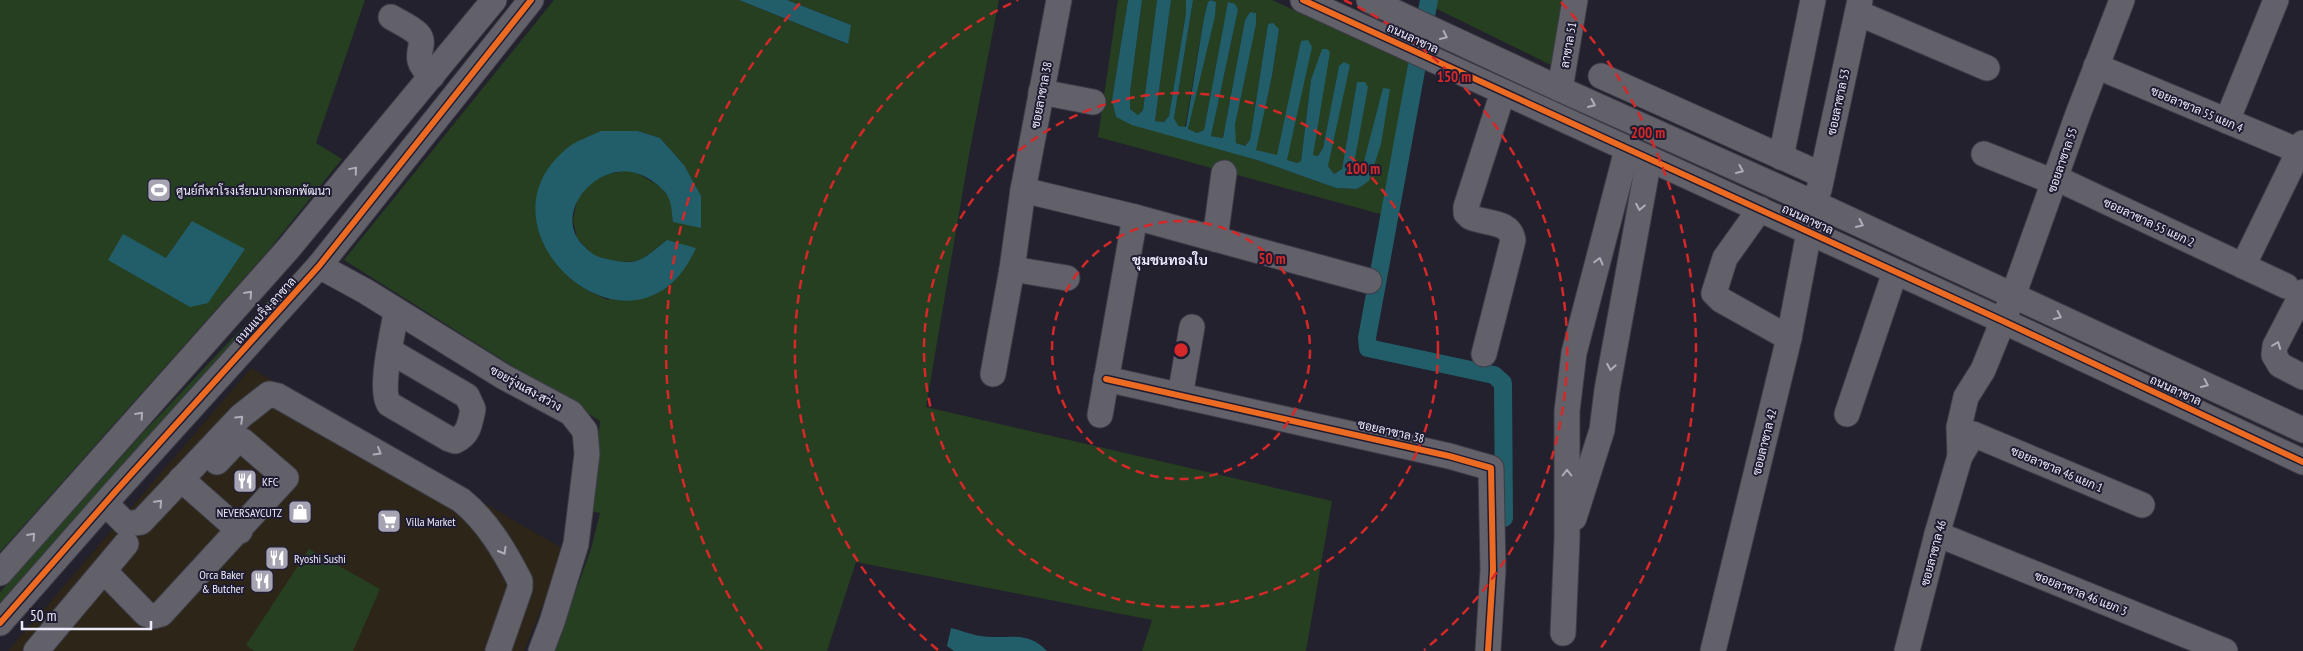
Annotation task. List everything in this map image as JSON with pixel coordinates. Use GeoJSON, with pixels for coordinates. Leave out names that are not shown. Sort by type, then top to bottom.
{"type":"FeatureCollection","features":[{"type":"Feature","properties":{"kind":"street","name":"ถนนแบริ่ง-ลาซาล"},"geometry":{"type":"LineString","coordinates":[[0,573],[274,265],[494,0]]}},
{"type":"Feature","properties":{"kind":"street","name":"ถนนแบริ่ง-ลาซาล"},"geometry":{"type":"LineString","coordinates":[[0,623],[319,266],[531,0]]}},
{"type":"Feature","properties":{"kind":"street","name":"ซอยลาซาล 38"},"geometry":{"type":"LineString","coordinates":[[992,374],[1012,269],[1023,190],[1059,0]]}},
{"type":"Feature","properties":{"kind":"street","name":"ถนนลาซาล"},"geometry":{"type":"LineString","coordinates":[[1303,0],[2003,321],[2303,462]]}},
{"type":"Feature","properties":{"kind":"street","name":"ถนนลาซาล"},"geometry":{"type":"LineString","coordinates":[[1369,0],[1408,9],[1560,90],[1816,204],[2303,430]]}},
{"type":"Feature","properties":{"kind":"street","name":"ลาซาล 51"},"geometry":{"type":"LineString","coordinates":[[1560,90],[1576,0]]}},
{"type":"Feature","properties":{"kind":"street"},"geometry":{"type":"LineString","coordinates":[[1781,157],[1813,0]]}},
{"type":"Feature","properties":{"kind":"street","name":"ซอยลาซาล 55"},"geometry":{"type":"LineString","coordinates":[[2003,321],[2122,0]]}},
{"type":"Feature","properties":{"kind":"street"},"geometry":{"type":"LineString","coordinates":[[2226,121],[2276,0]]}},
{"type":"Feature","properties":{"kind":"street"},"geometry":{"type":"LineString","coordinates":[[1859,7],[1987,68]]}},
{"type":"Feature","properties":{"kind":"street","name":"ซอยลาซาล 53"},"geometry":{"type":"LineString","coordinates":[[1816,204],[1859,7]]}},
{"type":"Feature","properties":{"kind":"street"},"geometry":{"type":"LineString","coordinates":[[391,17],[419,35],[422,42],[419,61],[421,68],[432,76]]}},
{"type":"Feature","properties":{"kind":"street","name":"ซอยลาซาล 55 แยก 4"},"geometry":{"type":"LineString","coordinates":[[2096,66],[2226,121],[2301,147]]}},
{"type":"Feature","properties":{"kind":"street"},"geometry":{"type":"LineString","coordinates":[[1601,76],[1822,175]]}},
{"type":"Feature","properties":{"kind":"street"},"geometry":{"type":"LineString","coordinates":[[1042,92],[1093,102]]}},
{"type":"Feature","properties":{"kind":"street"},"geometry":{"type":"LineString","coordinates":[[1484,354],[1513,240],[1512,232],[1506,226],[1470,217],[1466,213],[1466,207],[1503,92]]}},
{"type":"Feature","properties":{"kind":"street"},"geometry":{"type":"LineString","coordinates":[[2243,266],[2301,147]]}},
{"type":"Feature","properties":{"kind":"street","name":"ซอยลาซาล 55 แยก 2"},"geometry":{"type":"LineString","coordinates":[[1984,154],[2055,180],[2294,289]]}},
{"type":"Feature","properties":{"kind":"street"},"geometry":{"type":"LineString","coordinates":[[1563,634],[1567,539],[1568,411],[1574,353],[1590,293],[1638,155]]}},
{"type":"Feature","properties":{"kind":"street"},"geometry":{"type":"LineString","coordinates":[[1567,539],[1602,430],[1623,298],[1638,155]]}},
{"type":"Feature","properties":{"kind":"street"},"geometry":{"type":"LineString","coordinates":[[1215,239],[1224,173]]}},
{"type":"Feature","properties":{"kind":"street"},"geometry":{"type":"LineString","coordinates":[[1023,190],[1135,217],[1369,281]]}},
{"type":"Feature","properties":{"kind":"street"},"geometry":{"type":"LineString","coordinates":[[1760,209],[1724,258],[1714,293],[1721,300],[1789,338]]}},
{"type":"Feature","properties":{"kind":"street"},"geometry":{"type":"LineString","coordinates":[[1100,415],[1135,217]]}},
{"type":"Feature","properties":{"kind":"street","name":"ซอยลาซาล 42"},"geometry":{"type":"LineString","coordinates":[[1713,651],[1789,338],[1809,232]]}},
{"type":"Feature","properties":{"kind":"street"},"geometry":{"type":"LineString","coordinates":[[274,265],[300,288]]}},
{"type":"Feature","properties":{"kind":"street","name":"ซอยรุ่งแสง-สว่าง"},"geometry":{"type":"LineString","coordinates":[[319,266],[504,377],[571,413],[585,431],[587,454],[576,544],[541,651]]}},
{"type":"Feature","properties":{"kind":"street"},"geometry":{"type":"LineString","coordinates":[[1012,269],[1067,278]]}},
{"type":"Feature","properties":{"kind":"street"},"geometry":{"type":"LineString","coordinates":[[1846,414],[1895,272]]}},
{"type":"Feature","properties":{"kind":"street"},"geometry":{"type":"LineString","coordinates":[[2294,289],[2275,346],[2274,355],[2280,365],[2303,377]]}},
{"type":"Feature","properties":{"kind":"street"},"geometry":{"type":"LineString","coordinates":[[1590,293],[1623,298]]}},
{"type":"Feature","properties":{"kind":"street"},"geometry":{"type":"LineString","coordinates":[[390,351],[396,313]]}},
{"type":"Feature","properties":{"kind":"street","name":"ซอยลาซาล 46"},"geometry":{"type":"LineString","coordinates":[[1960,456],[1959,428],[1966,397],[1984,370],[2003,321]]}},
{"type":"Feature","properties":{"kind":"street"},"geometry":{"type":"LineString","coordinates":[[1180,396],[1192,327]]}},
{"type":"Feature","properties":{"kind":"street","name":"ซอยลาซาล 46"},"geometry":{"type":"LineString","coordinates":[[1912,649],[1937,534],[1960,456],[1973,434],[1984,393],[1984,370]]}},
{"type":"Feature","properties":{"kind":"street","name":"ซอยลาซาล 38"},"geometry":{"type":"LineString","coordinates":[[1106,378],[1449,456],[1491,468],[1493,570],[1488,651]]}},
{"type":"Feature","properties":{"kind":"street"},"geometry":{"type":"LineString","coordinates":[[187,484],[242,416],[269,394],[278,396],[461,500],[481,518],[496,538],[520,580],[520,588],[498,651]]}},
{"type":"Feature","properties":{"kind":"street","name":"ซอยลาซาล 46 แยก 1"},"geometry":{"type":"LineString","coordinates":[[1973,434],[2142,505]]}},
{"type":"Feature","properties":{"kind":"street"},"geometry":{"type":"LineString","coordinates":[[104,571],[146,614],[154,616],[161,614],[285,481],[285,476],[243,442],[239,441],[141,522],[126,524],[106,504]]}},
{"type":"Feature","properties":{"kind":"street"},"geometry":{"type":"LineString","coordinates":[[187,484],[240,531]]}},
{"type":"Feature","properties":{"kind":"street","name":"ซอยลาซาล 46 แยก 3"},"geometry":{"type":"LineString","coordinates":[[1937,534],[2225,651]]}},
{"type":"Feature","properties":{"kind":"street"},"geometry":{"type":"LineString","coordinates":[[36,651],[126,544]]}},
{"type":"Feature","properties":{"kind":"shaded area"},"geometry":{"type":"Polygon","coordinates":[[[251,368],[565,550],[524,651],[8,651],[251,368]]]}},
{"type":"Feature","properties":{"kind":"green space","name":"ศูนย์กีฬาโรงเรียนบางกอกพัฒนา"},"geometry":{"type":"Polygon","coordinates":[[[0,0],[365,0],[316,143],[342,159],[268,251],[0,552],[0,0]]]}},
{"type":"Feature","properties":{"kind":"green space"},"geometry":{"type":"Polygon","coordinates":[[[554,0],[739,0],[847,44],[851,25],[787,0],[999,0],[970,149],[926,407],[1332,501],[1306,651],[1142,651],[1152,620],[856,562],[827,651],[554,651],[591,549],[600,513],[590,511],[600,421],[344,260],[554,0]],[[601,131],[546,246],[571,279],[587,290],[608,300],[667,240],[640,261],[619,262],[594,256],[577,238],[573,220],[577,200],[590,183],[608,174],[632,170],[661,187],[669,198],[684,165],[660,138],[638,131],[601,131]]]}},
{"type":"Feature","properties":{"kind":"green space"},"geometry":{"type":"Polygon","coordinates":[[[1118,0],[1128,0],[1112,100],[1116,117],[1257,160],[1336,188],[1357,189],[1365,160],[1360,174],[1352,175],[1357,82],[1342,169],[1334,174],[1328,166],[1339,66],[1323,148],[1318,156],[1312,155],[1311,80],[1301,161],[1297,163],[1287,160],[1290,140],[1277,156],[1255,150],[1272,76],[1279,29],[1268,24],[1250,140],[1245,146],[1235,143],[1235,126],[1256,13],[1250,12],[1245,20],[1223,138],[1211,136],[1238,10],[1226,14],[1204,130],[1197,133],[1188,129],[1216,2],[1212,0],[1272,0],[1411,64],[1384,215],[1098,137],[1118,0]]]}},
{"type":"Feature","properties":{"kind":"green space"},"geometry":{"type":"Polygon","coordinates":[[[1142,0],[1157,0],[1143,110],[1138,115],[1130,109],[1130,93],[1142,0]]]}},
{"type":"Feature","properties":{"kind":"green space"},"geometry":{"type":"Polygon","coordinates":[[[1171,0],[1186,0],[1186,13],[1169,116],[1164,122],[1155,121],[1171,0]]]}},
{"type":"Feature","properties":{"kind":"green space"},"geometry":{"type":"Polygon","coordinates":[[[1193,0],[1211,0],[1208,2],[1204,18],[1185,127],[1177,126],[1174,118],[1193,0]]]}},
{"type":"Feature","properties":{"kind":"green space"},"geometry":{"type":"Polygon","coordinates":[[[1436,0],[1568,0],[1557,68],[1435,8],[1436,0]]]}},
{"type":"Feature","properties":{"kind":"green space"},"geometry":{"type":"Polygon","coordinates":[[[278,290],[282,292],[0,610],[0,592],[141,435],[278,290]]]}},
{"type":"Feature","properties":{"kind":"green space"},"geometry":{"type":"Polygon","coordinates":[[[309,549],[380,589],[353,651],[254,651],[246,645],[309,549]]]}},
{"type":"Feature","properties":{"kind":"water"},"geometry":{"type":"Polygon","coordinates":[[[739,0],[787,0],[851,25],[848,44],[739,0]]]}},
{"type":"Feature","properties":{"kind":"water"},"geometry":{"type":"Polygon","coordinates":[[[1128,0],[1142,0],[1130,93],[1130,109],[1138,115],[1143,110],[1157,0],[1171,0],[1155,121],[1164,122],[1169,116],[1186,13],[1186,0],[1193,0],[1174,118],[1178,126],[1186,127],[1204,18],[1208,2],[1211,0],[1216,2],[1215,16],[1188,129],[1197,133],[1204,130],[1228,2],[1235,4],[1238,10],[1211,136],[1223,138],[1245,20],[1250,12],[1256,13],[1256,24],[1235,125],[1236,143],[1245,146],[1250,140],[1268,24],[1273,23],[1279,29],[1272,76],[1256,150],[1277,155],[1301,41],[1308,40],[1312,47],[1287,160],[1297,163],[1301,161],[1311,80],[1322,49],[1327,49],[1330,52],[1313,155],[1318,156],[1323,148],[1339,66],[1344,62],[1350,65],[1328,166],[1334,174],[1342,169],[1357,82],[1365,82],[1368,87],[1352,175],[1361,173],[1383,88],[1390,89],[1381,144],[1369,181],[1357,189],[1336,188],[1257,160],[1132,125],[1116,117],[1112,100],[1128,0]]]}},
{"type":"Feature","properties":{"kind":"water"},"geometry":{"type":"Polygon","coordinates":[[[601,131],[638,131],[660,138],[684,165],[701,196],[701,228],[673,222],[671,205],[666,193],[651,180],[634,172],[616,172],[601,178],[587,188],[578,201],[573,215],[574,230],[582,244],[596,256],[615,261],[632,262],[644,257],[667,240],[696,248],[669,285],[636,300],[601,296],[570,278],[547,250],[536,215],[542,179],[570,146],[601,131]]]}},
{"type":"Feature","properties":{"kind":"water"},"geometry":{"type":"Polygon","coordinates":[[[192,221],[245,249],[208,303],[190,307],[108,260],[123,234],[166,258],[192,221]]]}},
{"type":"Feature","properties":{"kind":"water"},"geometry":{"type":"Polygon","coordinates":[[[951,628],[981,636],[1024,638],[1039,644],[1047,651],[954,651],[947,646],[951,628]]]}},
{"type":"Feature","properties":{"kind":"waterway"},"geometry":{"type":"LineString","coordinates":[[1429,0],[1367,338],[1368,348],[1494,375],[1503,383],[1504,518]]}},
{"type":"Feature","properties":{"kind":"cycle path"},"geometry":{"type":"LineString","coordinates":[[0,623],[115,492],[319,266],[531,0]]}},
{"type":"Feature","properties":{"kind":"cycle path"},"geometry":{"type":"LineString","coordinates":[[1303,0],[2003,321],[2303,462]]}},
{"type":"Feature","properties":{"kind":"cycle path"},"geometry":{"type":"LineString","coordinates":[[1106,379],[1449,456],[1491,468],[1493,570],[1488,651]]}},
{"type":"Feature","properties":{"kind":"place","name":"ศูนย์กีฬาโรงเรียนบางกอกพัฒนา"},"geometry":{"type":"Point","coordinates":[159,190]}},
{"type":"Feature","properties":{"kind":"place","name":"KFC"},"geometry":{"type":"Point","coordinates":[245,481]}},
{"type":"Feature","properties":{"kind":"place","name":"NEVERSAYCUTZ"},"geometry":{"type":"Point","coordinates":[300,512]}},
{"type":"Feature","properties":{"kind":"place","name":"Villa Market"},"geometry":{"type":"Point","coordinates":[389,521]}},
{"type":"Feature","properties":{"kind":"place","name":"Ryoshi Sushi"},"geometry":{"type":"Point","coordinates":[277,558]}},
{"type":"Feature","properties":{"kind":"place","name":"Orca Baker & Butcher"},"geometry":{"type":"Point","coordinates":[262,581]}},
{"type":"Feature","properties":{"kind":"district","name":"ชุมชนทองใบ"},"geometry":{"type":"Point","coordinates":[1170,260]}}]}
